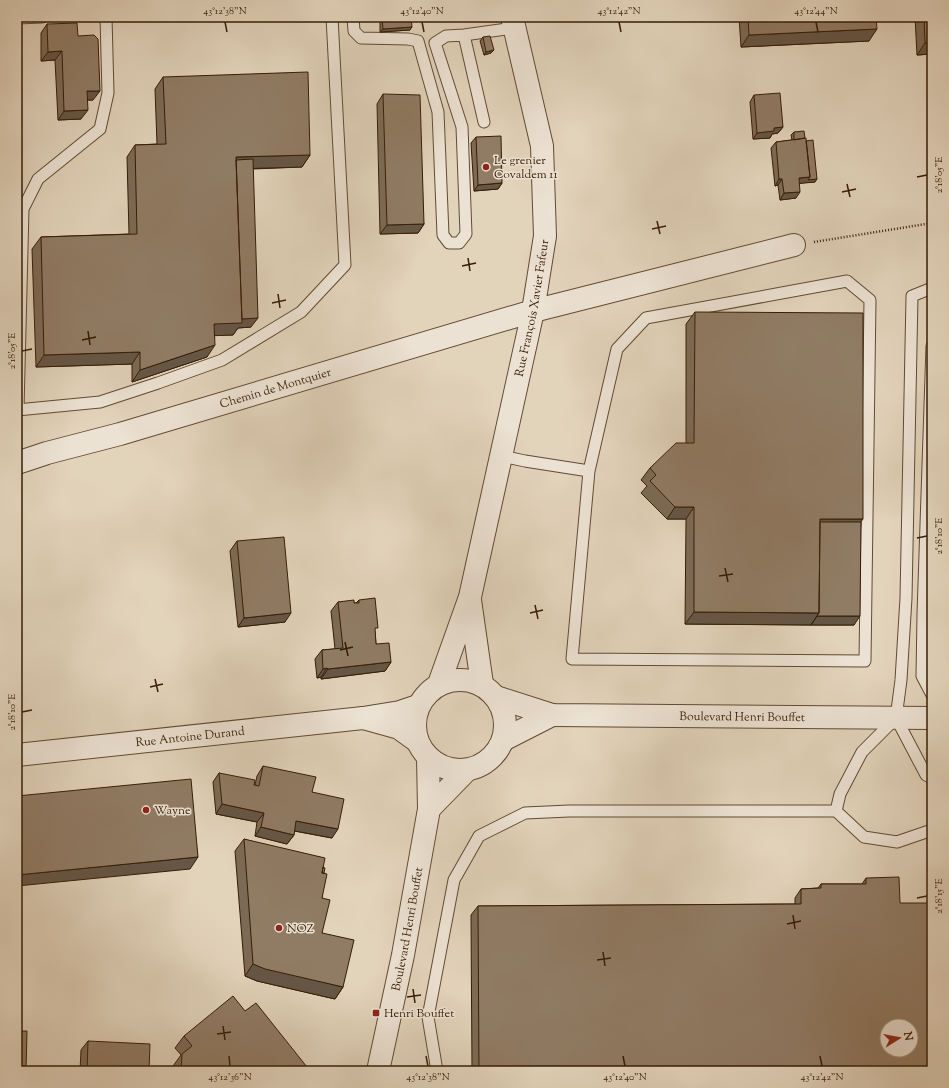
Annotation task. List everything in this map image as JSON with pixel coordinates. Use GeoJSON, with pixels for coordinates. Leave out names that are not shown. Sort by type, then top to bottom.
{"type":"FeatureCollection","features":[{"type":"Feature","properties":{"kind":"street","name":"Rue François Xavier Fafeur"},"geometry":{"type":"LineString","coordinates":[[439,684],[470,597],[533,311],[545,236],[542,146],[513,23]]}},
{"type":"Feature","properties":{"kind":"street","name":"Chemin de Montquier"},"geometry":{"type":"LineString","coordinates":[[17,464],[47,453],[120,434],[533,311],[794,245]]}},
{"type":"Feature","properties":{"kind":"street","name":"Rue François Xavier Fafeur"},"geometry":{"type":"LineString","coordinates":[[470,597],[489,691]]}},
{"type":"Feature","properties":{"kind":"street"},"geometry":{"type":"LineString","coordinates":[[363,718],[399,728],[440,766],[453,770],[467,770],[489,760],[497,751],[503,740],[506,725],[503,710],[489,691],[468,680],[453,679],[439,684],[427,693],[418,706],[415,718],[414,729],[423,749]]}},
{"type":"Feature","properties":{"kind":"street","name":"Boulevard Henri Bouffet"},"geometry":{"type":"LineString","coordinates":[[489,691],[552,715],[932,718]]}},
{"type":"Feature","properties":{"kind":"street","name":"Rue Antoine Durand"},"geometry":{"type":"LineString","coordinates":[[17,755],[363,718],[400,712],[418,706]]}},
{"type":"Feature","properties":{"kind":"street","name":"Boulevard Henri Bouffet"},"geometry":{"type":"LineString","coordinates":[[503,740],[552,715]]}},
{"type":"Feature","properties":{"kind":"street","name":"Boulevard Henri Bouffet"},"geometry":{"type":"LineString","coordinates":[[378,1071],[403,955],[428,809],[423,749]]}},
{"type":"Feature","properties":{"kind":"street"},"geometry":{"type":"LineString","coordinates":[[428,809],[467,770]]}},
{"type":"Feature","properties":{"kind":"lane"},"geometry":{"type":"LineString","coordinates":[[17,18],[42,17]]}},
{"type":"Feature","properties":{"kind":"lane"},"geometry":{"type":"LineString","coordinates":[[106,17],[108,93],[100,129],[38,179],[23,209],[19,310],[18,410],[100,402],[222,360],[301,312],[345,265],[332,17]]}},
{"type":"Feature","properties":{"kind":"lane"},"geometry":{"type":"LineString","coordinates":[[353,17],[354,31],[361,38],[408,39],[418,41],[438,112],[443,235],[449,243],[459,243],[466,234],[462,126],[435,43],[446,36],[464,35],[513,23]]}},
{"type":"Feature","properties":{"kind":"lane"},"geometry":{"type":"LineString","coordinates":[[464,35],[484,122]]}},
{"type":"Feature","properties":{"kind":"lane"},"geometry":{"type":"LineString","coordinates":[[847,281],[870,300],[865,661],[572,659],[589,471],[616,349],[646,318],[847,281]]}},
{"type":"Feature","properties":{"kind":"lane"},"geometry":{"type":"LineString","coordinates":[[932,288],[912,296],[906,598],[901,680],[896,718],[926,774],[932,778]]}},
{"type":"Feature","properties":{"kind":"lane"},"geometry":{"type":"LineString","coordinates":[[932,346],[930,479],[922,676],[932,695]]}},
{"type":"Feature","properties":{"kind":"lane"},"geometry":{"type":"LineString","coordinates":[[501,456],[589,471]]}},
{"type":"Feature","properties":{"kind":"lane"},"geometry":{"type":"LineString","coordinates":[[836,811],[840,794],[862,752],[896,718]]}},
{"type":"Feature","properties":{"kind":"lane"},"geometry":{"type":"LineString","coordinates":[[437,1071],[428,1017],[454,880],[479,836],[525,813],[569,811],[836,811],[864,837],[897,842],[932,830]]}},
{"type":"Feature","properties":{"kind":"path"},"geometry":{"type":"LineString","coordinates":[[794,245],[932,224]]}},
{"type":"Feature","properties":{"kind":"building"},"geometry":{"type":"Polygon","coordinates":[[[411,17],[412,27],[383,29],[382,19],[411,17]]]}},
{"type":"Feature","properties":{"kind":"building"},"geometry":{"type":"Polygon","coordinates":[[[748,17],[876,17],[877,29],[749,35],[748,17]]]}},
{"type":"Feature","properties":{"kind":"building"},"geometry":{"type":"Polygon","coordinates":[[[924,17],[932,17],[932,43],[925,43],[924,17]]]}},
{"type":"Feature","properties":{"kind":"building"},"geometry":{"type":"Polygon","coordinates":[[[77,23],[78,36],[94,35],[98,39],[100,91],[87,91],[88,110],[64,111],[62,51],[48,52],[47,24],[77,23]]]}},
{"type":"Feature","properties":{"kind":"building"},"geometry":{"type":"Polygon","coordinates":[[[490,36],[494,50],[486,52],[483,37],[490,36]]]}},
{"type":"Feature","properties":{"kind":"building"},"geometry":{"type":"Polygon","coordinates":[[[308,72],[310,155],[236,157],[242,323],[214,324],[215,345],[140,370],[140,352],[44,355],[41,237],[137,234],[135,145],[166,144],[163,77],[308,72]]]}},
{"type":"Feature","properties":{"kind":"building"},"geometry":{"type":"Polygon","coordinates":[[[780,93],[783,127],[774,128],[774,131],[757,133],[754,95],[780,93]]]}},
{"type":"Feature","properties":{"kind":"building"},"geometry":{"type":"Polygon","coordinates":[[[383,94],[420,95],[424,224],[387,225],[383,94]]]}},
{"type":"Feature","properties":{"kind":"building"},"geometry":{"type":"Polygon","coordinates":[[[804,131],[805,138],[794,140],[794,132],[804,131]]]}},
{"type":"Feature","properties":{"kind":"building"},"geometry":{"type":"Polygon","coordinates":[[[501,136],[502,183],[478,185],[476,137],[501,136]]]}},
{"type":"Feature","properties":{"kind":"building"},"geometry":{"type":"Polygon","coordinates":[[[806,138],[810,177],[799,178],[800,192],[784,193],[782,179],[779,179],[776,142],[806,138]]]}},
{"type":"Feature","properties":{"kind":"building"},"geometry":{"type":"Polygon","coordinates":[[[813,140],[817,179],[808,180],[810,177],[806,141],[813,140]]]}},
{"type":"Feature","properties":{"kind":"building"},"geometry":{"type":"Polygon","coordinates":[[[253,159],[258,318],[242,319],[236,160],[253,159]]]}},
{"type":"Feature","properties":{"kind":"building"},"geometry":{"type":"Polygon","coordinates":[[[695,312],[863,313],[863,519],[820,519],[819,613],[694,612],[694,507],[675,507],[650,481],[656,475],[650,468],[676,443],[694,443],[695,312]]]}},
{"type":"Feature","properties":{"kind":"building"},"geometry":{"type":"Polygon","coordinates":[[[820,522],[861,522],[860,616],[817,616],[819,613],[820,522]]]}},
{"type":"Feature","properties":{"kind":"building"},"geometry":{"type":"Polygon","coordinates":[[[284,537],[291,613],[244,618],[237,541],[284,537]]]}},
{"type":"Feature","properties":{"kind":"building"},"geometry":{"type":"Polygon","coordinates":[[[375,598],[378,628],[375,628],[376,644],[389,643],[391,662],[323,669],[322,650],[343,648],[338,602],[354,600],[354,603],[359,603],[359,600],[375,598]]]}},
{"type":"Feature","properties":{"kind":"building"},"geometry":{"type":"Polygon","coordinates":[[[263,766],[316,777],[312,792],[344,799],[338,829],[296,821],[294,835],[261,827],[264,813],[222,804],[219,773],[255,780],[254,785],[259,786],[263,766]]]}},
{"type":"Feature","properties":{"kind":"building"},"geometry":{"type":"Polygon","coordinates":[[[191,779],[198,857],[17,875],[17,796],[191,779]]]}},
{"type":"Feature","properties":{"kind":"building","name":"NOZ"},"geometry":{"type":"Polygon","coordinates":[[[244,839],[325,858],[322,873],[327,874],[322,898],[330,900],[322,933],[354,940],[343,987],[265,969],[253,964],[244,839]]]}},
{"type":"Feature","properties":{"kind":"building"},"geometry":{"type":"Polygon","coordinates":[[[323,867],[325,868],[324,873],[322,873],[323,867]]]}},
{"type":"Feature","properties":{"kind":"building"},"geometry":{"type":"Polygon","coordinates":[[[899,877],[900,903],[932,903],[932,1071],[479,1071],[478,906],[801,904],[801,889],[821,888],[821,884],[866,884],[866,878],[899,877]]]}},
{"type":"Feature","properties":{"kind":"building"},"geometry":{"type":"Polygon","coordinates":[[[233,996],[245,1011],[256,1003],[307,1067],[303,1071],[181,1071],[182,1054],[192,1046],[184,1036],[233,996]]]}},
{"type":"Feature","properties":{"kind":"building"},"geometry":{"type":"Polygon","coordinates":[[[17,1031],[27,1031],[26,1071],[17,1071],[17,1031]]]}},
{"type":"Feature","properties":{"kind":"building"},"geometry":{"type":"Polygon","coordinates":[[[88,1041],[150,1044],[149,1071],[87,1071],[88,1041]]]}},
{"type":"Feature","properties":{"kind":"place","name":"Le grenier Covaldem 11"},"geometry":{"type":"Point","coordinates":[486,167]}},
{"type":"Feature","properties":{"kind":"place","name":"Wayne"},"geometry":{"type":"Point","coordinates":[146,810]}},
{"type":"Feature","properties":{"kind":"place","name":"NOZ"},"geometry":{"type":"Point","coordinates":[279,928]}},
{"type":"Feature","properties":{"kind":"place","name":"Henri Bouffet"},"geometry":{"type":"Point","coordinates":[376,1013]}}]}
